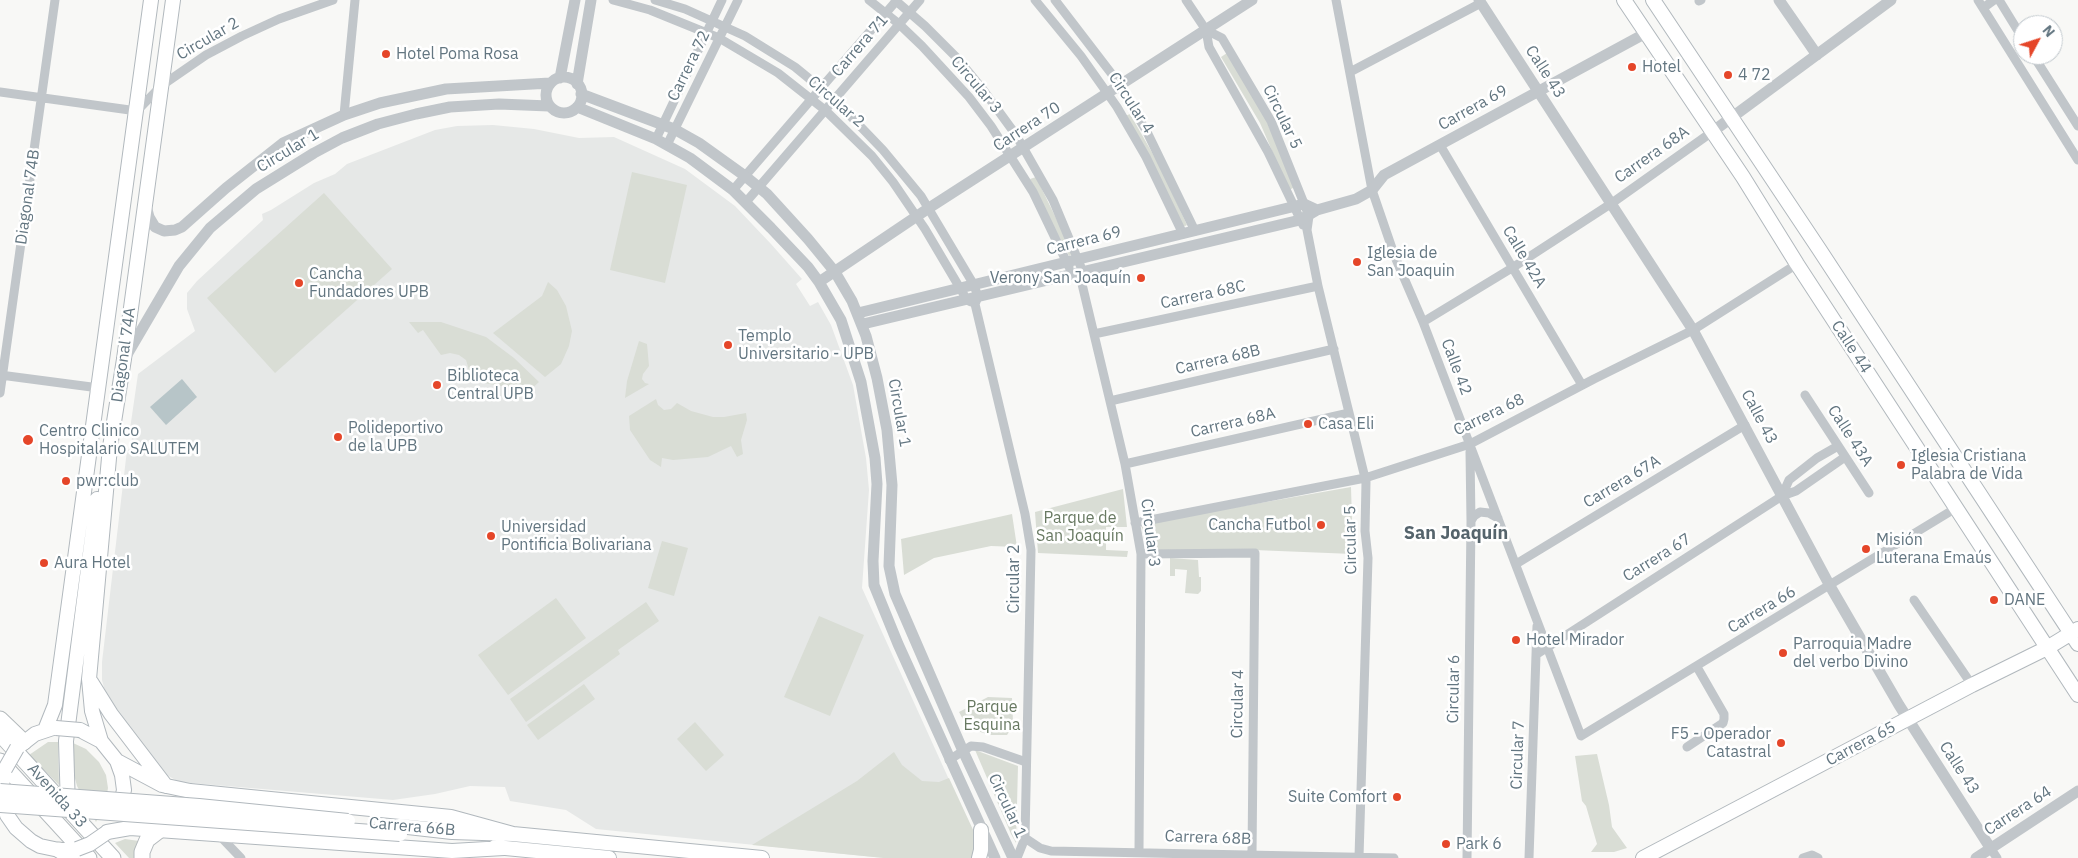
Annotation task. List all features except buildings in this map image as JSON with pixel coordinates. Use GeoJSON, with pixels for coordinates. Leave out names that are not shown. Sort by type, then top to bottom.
{"type":"FeatureCollection","features":[{"type":"Feature","properties":{"kind":"main road","name":"Diagonal 74A"},"geometry":{"type":"LineString","coordinates":[[51,729],[151,0]]}},
{"type":"Feature","properties":{"kind":"main road","name":"Diagonal 74A"},"geometry":{"type":"LineString","coordinates":[[100,741],[92,711],[89,679],[110,447],[124,359],[172,0]]}},
{"type":"Feature","properties":{"kind":"main road","name":"Calle 44"},"geometry":{"type":"LineString","coordinates":[[1624,0],[1743,177],[1797,264],[2078,695]]}},
{"type":"Feature","properties":{"kind":"main road","name":"Calle 44"},"geometry":{"type":"LineString","coordinates":[[1653,0],[2076,635]]}},
{"type":"Feature","properties":{"kind":"main road"},"geometry":{"type":"LineString","coordinates":[[65,805],[66,741],[96,502],[110,447]]}},
{"type":"Feature","properties":{"kind":"main road","name":"Carrera 65"},"geometry":{"type":"LineString","coordinates":[[1643,858],[1972,685],[2076,635]]}},
{"type":"Feature","properties":{"kind":"main road"},"geometry":{"type":"LineString","coordinates":[[89,679],[111,714],[166,786]]}},
{"type":"Feature","properties":{"kind":"main road"},"geometry":{"type":"LineString","coordinates":[[0,719],[20,745]]}},
{"type":"Feature","properties":{"kind":"main road"},"geometry":{"type":"LineString","coordinates":[[51,729],[80,730],[100,741],[117,761],[122,775],[124,790],[122,805],[116,819],[106,832],[74,854],[40,846],[31,841],[16,828],[2,800],[2,768],[20,745],[51,729]]}},
{"type":"Feature","properties":{"kind":"main road","name":"Avenida 33"},"geometry":{"type":"LineString","coordinates":[[0,734],[113,858]]}},
{"type":"Feature","properties":{"kind":"main road"},"geometry":{"type":"LineString","coordinates":[[117,761],[166,786],[190,792],[451,817],[513,834]]}},
{"type":"Feature","properties":{"kind":"main road","name":"Avenida 33"},"geometry":{"type":"LineString","coordinates":[[2,768],[74,854]]}},
{"type":"Feature","properties":{"kind":"main road"},"geometry":{"type":"LineString","coordinates":[[0,791],[65,805]]}},
{"type":"Feature","properties":{"kind":"main road"},"geometry":{"type":"LineString","coordinates":[[190,792],[195,795],[200,809],[198,825],[194,832]]}},
{"type":"Feature","properties":{"kind":"main road"},"geometry":{"type":"LineString","coordinates":[[255,836],[248,824],[249,810],[252,804],[262,798]]}},
{"type":"Feature","properties":{"kind":"main road"},"geometry":{"type":"LineString","coordinates":[[0,805],[65,805]]}},
{"type":"Feature","properties":{"kind":"main road","name":"Carrera 66B"},"geometry":{"type":"LineString","coordinates":[[65,805],[199,806],[399,830],[504,848],[610,858]]}},
{"type":"Feature","properties":{"kind":"main road"},"geometry":{"type":"LineString","coordinates":[[0,824],[16,828]]}},
{"type":"Feature","properties":{"kind":"main road"},"geometry":{"type":"LineString","coordinates":[[106,832],[130,828],[452,851],[504,848]]}},
{"type":"Feature","properties":{"kind":"main road"},"geometry":{"type":"LineString","coordinates":[[142,858],[142,852],[147,840],[160,830]]}},
{"type":"Feature","properties":{"kind":"main road","name":"Carrera 66B"},"geometry":{"type":"LineString","coordinates":[[399,830],[513,834],[762,858]]}},
{"type":"Feature","properties":{"kind":"main road"},"geometry":{"type":"LineString","coordinates":[[979,858],[981,830]]}},
{"type":"Feature","properties":{"kind":"main road"},"geometry":{"type":"LineString","coordinates":[[452,851],[471,858]]}},
{"type":"Feature","properties":{"kind":"street","name":"Diagonal 74B"},"geometry":{"type":"LineString","coordinates":[[0,393],[1,375],[55,0]]}},
{"type":"Feature","properties":{"kind":"street","name":"Circular 2"},"geometry":{"type":"LineString","coordinates":[[137,110],[161,86],[206,56],[242,36],[279,19],[333,0]]}},
{"type":"Feature","properties":{"kind":"street"},"geometry":{"type":"LineString","coordinates":[[342,138],[355,0]]}},
{"type":"Feature","properties":{"kind":"street"},"geometry":{"type":"LineString","coordinates":[[575,0],[555,81],[546,94],[549,106],[563,113],[577,107],[591,0]]}},
{"type":"Feature","properties":{"kind":"street","name":"Circular 2"},"geometry":{"type":"LineString","coordinates":[[613,0],[650,10],[707,32],[778,73],[812,98],[872,156],[917,216],[961,288],[974,300]]}},
{"type":"Feature","properties":{"kind":"street","name":"Circular 2"},"geometry":{"type":"LineString","coordinates":[[655,0],[712,20],[770,50],[834,99],[884,150],[929,208],[974,285],[974,300],[1029,533],[1031,550],[1025,838],[1015,858]]}},
{"type":"Feature","properties":{"kind":"street","name":"Carrera 72"},"geometry":{"type":"LineString","coordinates":[[662,142],[664,124],[722,0]]}},
{"type":"Feature","properties":{"kind":"street","name":"Carrera 72"},"geometry":{"type":"LineString","coordinates":[[662,142],[674,129],[738,0]]}},
{"type":"Feature","properties":{"kind":"street","name":"Circular 3"},"geometry":{"type":"LineString","coordinates":[[869,0],[899,24],[946,70],[991,126],[1011,156],[1073,261]]}},
{"type":"Feature","properties":{"kind":"street","name":"Circular 3"},"geometry":{"type":"LineString","coordinates":[[896,0],[958,59],[998,109],[1024,148],[1053,200],[1079,277],[1125,464],[1141,554],[1139,851]]}},
{"type":"Feature","properties":{"kind":"street","name":"Carrera 71"},"geometry":{"type":"LineString","coordinates":[[733,190],[896,0]]}},
{"type":"Feature","properties":{"kind":"street","name":"Carrera 71"},"geometry":{"type":"LineString","coordinates":[[746,202],[920,0]]}},
{"type":"Feature","properties":{"kind":"street","name":"Circular 4"},"geometry":{"type":"LineString","coordinates":[[1055,0],[1083,35],[1119,86],[1164,164],[1195,231]]}},
{"type":"Feature","properties":{"kind":"street","name":"Circular 5"},"geometry":{"type":"LineString","coordinates":[[1186,0],[1206,30],[1209,47],[1308,219],[1318,286],[1365,478],[1368,558],[1359,857]]}},
{"type":"Feature","properties":{"kind":"street","name":"Carrera 70"},"geometry":{"type":"LineString","coordinates":[[819,282],[929,208],[1252,0]]}},
{"type":"Feature","properties":{"kind":"street","name":"Calle 42"},"geometry":{"type":"LineString","coordinates":[[1336,0],[1372,190],[1395,257],[1423,322],[1581,736]]}},
{"type":"Feature","properties":{"kind":"street"},"geometry":{"type":"LineString","coordinates":[[1779,0],[1817,54]]}},
{"type":"Feature","properties":{"kind":"street","name":"Carrera 68A"},"geometry":{"type":"LineString","coordinates":[[1423,322],[1512,268],[1612,203],[1891,0]]}},
{"type":"Feature","properties":{"kind":"street"},"geometry":{"type":"LineString","coordinates":[[1994,0],[1980,4],[2078,160]]}},
{"type":"Feature","properties":{"kind":"street"},"geometry":{"type":"LineString","coordinates":[[1999,0],[2013,23]]}},
{"type":"Feature","properties":{"kind":"street","name":"Circular 4"},"geometry":{"type":"LineString","coordinates":[[1037,1],[1081,56],[1108,94],[1146,156],[1183,234]]}},
{"type":"Feature","properties":{"kind":"street"},"geometry":{"type":"LineString","coordinates":[[1350,72],[1480,2]]}},
{"type":"Feature","properties":{"kind":"street","name":"Calle 43"},"geometry":{"type":"LineString","coordinates":[[1480,2],[1693,330],[1830,586],[1909,719],[1994,853]]}},
{"type":"Feature","properties":{"kind":"street","name":"Circular 5"},"geometry":{"type":"LineString","coordinates":[[1206,30],[1222,38],[1271,121],[1299,205]]}},
{"type":"Feature","properties":{"kind":"street","name":"Carrera 69"},"geometry":{"type":"LineString","coordinates":[[863,324],[1079,277],[1308,219],[1356,199],[1372,190],[1384,175],[1646,34]]}},
{"type":"Feature","properties":{"kind":"street"},"geometry":{"type":"LineString","coordinates":[[946,70],[958,59]]}},
{"type":"Feature","properties":{"kind":"street"},"geometry":{"type":"LineString","coordinates":[[2039,65],[2078,126]]}},
{"type":"Feature","properties":{"kind":"street"},"geometry":{"type":"LineString","coordinates":[[555,81],[570,78],[579,89]]}},
{"type":"Feature","properties":{"kind":"street","name":"Circular 1"},"geometry":{"type":"LineString","coordinates":[[145,200],[149,217],[155,227],[164,231],[175,230],[182,227],[226,188],[282,143],[344,115],[380,103],[446,89],[555,81]]}},
{"type":"Feature","properties":{"kind":"street","name":"Circular 1"},"geometry":{"type":"LineString","coordinates":[[579,89],[664,124],[707,148],[759,187],[808,238],[835,272],[863,324],[877,378],[890,452],[892,484],[889,566],[895,594],[963,751],[1015,858]]}},
{"type":"Feature","properties":{"kind":"street"},"geometry":{"type":"LineString","coordinates":[[0,92],[137,110]]}},
{"type":"Feature","properties":{"kind":"street","name":"Circular 1"},"geometry":{"type":"LineString","coordinates":[[124,359],[179,266],[210,228],[256,189],[314,153],[342,138],[378,124],[450,107],[499,104],[549,106]]}},
{"type":"Feature","properties":{"kind":"street","name":"Circular 1"},"geometry":{"type":"LineString","coordinates":[[577,107],[662,142],[704,168],[733,190],[794,251],[819,282],[841,320],[861,382],[871,431],[877,484],[872,561],[874,585],[949,760],[995,858]]}},
{"type":"Feature","properties":{"kind":"street","name":"Calle 42A"},"geometry":{"type":"LineString","coordinates":[[1440,145],[1582,385]]}},
{"type":"Feature","properties":{"kind":"street"},"geometry":{"type":"LineString","coordinates":[[226,188],[237,204]]}},
{"type":"Feature","properties":{"kind":"street"},"geometry":{"type":"LineString","coordinates":[[1299,205],[1308,219]]}},
{"type":"Feature","properties":{"kind":"street","name":"Carrera 69"},"geometry":{"type":"LineString","coordinates":[[858,313],[1299,205]]}},
{"type":"Feature","properties":{"kind":"street","name":"Carrera 68"},"geometry":{"type":"LineString","coordinates":[[1135,522],[1365,478],[1470,444],[1582,385],[1693,330],[1797,264]]}},
{"type":"Feature","properties":{"kind":"street","name":"Carrera 68C"},"geometry":{"type":"LineString","coordinates":[[1094,334],[1318,286]]}},
{"type":"Feature","properties":{"kind":"street","name":"Carrera 68B"},"geometry":{"type":"LineString","coordinates":[[1110,401],[1334,349]]}},
{"type":"Feature","properties":{"kind":"street"},"geometry":{"type":"LineString","coordinates":[[1,375],[99,388]]}},
{"type":"Feature","properties":{"kind":"street","name":"Calle 43A"},"geometry":{"type":"LineString","coordinates":[[1805,395],[1869,493]]}},
{"type":"Feature","properties":{"kind":"street","name":"Carrera 68A"},"geometry":{"type":"LineString","coordinates":[[1125,464],[1349,413]]}},
{"type":"Feature","properties":{"kind":"street","name":"Carrera 67A"},"geometry":{"type":"LineString","coordinates":[[1516,564],[1745,425]]}},
{"type":"Feature","properties":{"kind":"street","name":"Circular 6"},"geometry":{"type":"LineString","coordinates":[[1467,858],[1471,520],[1470,444]]}},
{"type":"Feature","properties":{"kind":"street","name":"Carrera 67"},"geometry":{"type":"LineString","coordinates":[[1782,496],[1789,480],[1805,467],[1838,446]]}},
{"type":"Feature","properties":{"kind":"street","name":"Carrera 67"},"geometry":{"type":"LineString","coordinates":[[1547,646],[1782,496],[1796,491],[1845,457]]}},
{"type":"Feature","properties":{"kind":"street","name":"Carrera 66"},"geometry":{"type":"LineString","coordinates":[[1581,736],[1956,508]]}},
{"type":"Feature","properties":{"kind":"street"},"geometry":{"type":"LineString","coordinates":[[1471,520],[1480,512],[1489,513],[1498,518]]}},
{"type":"Feature","properties":{"kind":"street","name":"Circular 4"},"geometry":{"type":"LineString","coordinates":[[1141,554],[1254,553],[1252,855]]}},
{"type":"Feature","properties":{"kind":"street"},"geometry":{"type":"LineString","coordinates":[[1914,600],[1972,685]]}},
{"type":"Feature","properties":{"kind":"street","name":"Circular 7"},"geometry":{"type":"LineString","coordinates":[[1528,858],[1537,621]]}},
{"type":"Feature","properties":{"kind":"street"},"geometry":{"type":"LineString","coordinates":[[1537,654],[1547,646]]}},
{"type":"Feature","properties":{"kind":"street"},"geometry":{"type":"LineString","coordinates":[[1687,747],[1723,723],[1724,719],[1724,714],[1697,666]]}},
{"type":"Feature","properties":{"kind":"street"},"geometry":{"type":"LineString","coordinates":[[949,760],[971,746],[983,747],[1026,762]]}},
{"type":"Feature","properties":{"kind":"street","name":"Carrera 64"},"geometry":{"type":"LineString","coordinates":[[1976,858],[1994,853],[2078,791]]}},
{"type":"Feature","properties":{"kind":"street"},"geometry":{"type":"LineString","coordinates":[[218,833],[241,858]]}},
{"type":"Feature","properties":{"kind":"street","name":"Carrera 68B"},"geometry":{"type":"LineString","coordinates":[[1025,838],[1045,851],[1139,851],[1394,858]]}},
{"type":"Feature","properties":{"kind":"street"},"geometry":{"type":"LineString","coordinates":[[1803,858],[1812,855],[1818,858]]}},
{"type":"Feature","properties":{"kind":"shaded area","name":"Universidad Pontificia Bolivariana"},"geometry":{"type":"Polygon","coordinates":[[[493,125],[534,129],[579,138],[614,137],[685,169],[735,206],[771,244],[802,279],[796,284],[810,306],[818,302],[831,325],[853,385],[866,458],[869,490],[862,588],[961,806],[884,858],[596,829],[566,810],[510,801],[505,787],[470,786],[435,794],[393,800],[179,782],[165,774],[118,715],[106,695],[102,680],[102,662],[127,450],[131,449],[132,437],[129,436],[138,374],[195,331],[187,309],[187,293],[197,281],[263,220],[262,214],[314,183],[335,174],[347,164],[435,130],[457,126],[493,125]]]}},
{"type":"Feature","properties":{"kind":"shaded area"},"geometry":{"type":"Polygon","coordinates":[[[182,379],[197,397],[166,425],[150,407],[182,379]]]}},
{"type":"Feature","properties":{"kind":"green space"},"geometry":{"type":"Polygon","coordinates":[[[1227,53],[1266,120],[1295,187],[1289,190],[1260,123],[1221,57],[1227,53]]]}},
{"type":"Feature","properties":{"kind":"green space"},"geometry":{"type":"Polygon","coordinates":[[[1130,114],[1161,168],[1187,225],[1181,228],[1125,116],[1130,114]]]}},
{"type":"Feature","properties":{"kind":"green space"},"geometry":{"type":"Polygon","coordinates":[[[632,172],[687,185],[665,283],[610,270],[632,172]]]}},
{"type":"Feature","properties":{"kind":"green space"},"geometry":{"type":"Polygon","coordinates":[[[1036,177],[1073,253],[1069,256],[1030,179],[1036,177]]]}},
{"type":"Feature","properties":{"kind":"green space","name":"Cancha Fundadores UPB"},"geometry":{"type":"Polygon","coordinates":[[[324,193],[392,269],[275,373],[207,298],[324,193]]]}},
{"type":"Feature","properties":{"kind":"green space"},"geometry":{"type":"Polygon","coordinates":[[[548,282],[557,290],[566,306],[572,331],[569,346],[561,364],[545,377],[493,333],[542,296],[548,282]]]}},
{"type":"Feature","properties":{"kind":"green space"},"geometry":{"type":"Polygon","coordinates":[[[409,322],[441,322],[486,337],[514,358],[539,382],[529,391],[468,380],[469,370],[466,360],[459,355],[450,353],[441,355],[423,330],[418,333],[409,322]]]}},
{"type":"Feature","properties":{"kind":"green space"},"geometry":{"type":"Polygon","coordinates":[[[639,341],[647,344],[649,366],[642,379],[645,383],[649,384],[625,398],[627,381],[639,341]]]}},
{"type":"Feature","properties":{"kind":"green space"},"geometry":{"type":"Polygon","coordinates":[[[656,399],[658,405],[664,410],[671,409],[677,403],[691,411],[713,417],[746,413],[747,420],[741,440],[743,454],[737,457],[731,446],[708,457],[673,460],[662,458],[661,467],[650,460],[630,430],[629,416],[656,399]]]}},
{"type":"Feature","properties":{"kind":"green space","name":"Parque de San Joaquín"},"geometry":{"type":"Polygon","coordinates":[[[1351,487],[1353,554],[1254,550],[1146,550],[1141,524],[1351,487]]]}},
{"type":"Feature","properties":{"kind":"green space","name":"Parque de San Joaquín"},"geometry":{"type":"Polygon","coordinates":[[[1123,489],[1127,527],[1106,527],[1106,550],[1128,551],[1127,557],[1038,553],[1035,512],[1123,489]]]}},
{"type":"Feature","properties":{"kind":"green space"},"geometry":{"type":"Polygon","coordinates":[[[1012,514],[1017,547],[991,546],[934,558],[904,575],[901,539],[1012,514]]]}},
{"type":"Feature","properties":{"kind":"green space"},"geometry":{"type":"Polygon","coordinates":[[[662,541],[688,548],[674,596],[648,588],[662,541]]]}},
{"type":"Feature","properties":{"kind":"green space"},"geometry":{"type":"Polygon","coordinates":[[[1170,558],[1198,560],[1201,591],[1198,594],[1185,593],[1187,570],[1175,569],[1175,576],[1170,576],[1170,558]]]}},
{"type":"Feature","properties":{"kind":"green space"},"geometry":{"type":"Polygon","coordinates":[[[556,598],[586,638],[508,695],[478,655],[556,598]]]}},
{"type":"Feature","properties":{"kind":"green space"},"geometry":{"type":"Polygon","coordinates":[[[646,602],[659,621],[618,650],[620,654],[526,722],[510,699],[646,602]]]}},
{"type":"Feature","properties":{"kind":"green space"},"geometry":{"type":"Polygon","coordinates":[[[819,616],[864,635],[830,716],[784,697],[819,616]]]}},
{"type":"Feature","properties":{"kind":"green space"},"geometry":{"type":"Polygon","coordinates":[[[584,684],[595,699],[538,740],[527,725],[584,684]]]}},
{"type":"Feature","properties":{"kind":"green space","name":"Parque Esquina"},"geometry":{"type":"Polygon","coordinates":[[[988,697],[1012,698],[1013,722],[1007,735],[989,735],[975,730],[966,725],[959,712],[988,697]]]}},
{"type":"Feature","properties":{"kind":"green space"},"geometry":{"type":"Polygon","coordinates":[[[695,722],[724,755],[706,771],[677,739],[695,722]]]}},
{"type":"Feature","properties":{"kind":"green space"},"geometry":{"type":"Polygon","coordinates":[[[48,742],[58,742],[59,785],[29,755],[48,742]]]}},
{"type":"Feature","properties":{"kind":"green space"},"geometry":{"type":"Polygon","coordinates":[[[73,743],[86,749],[99,762],[106,775],[108,788],[105,805],[96,822],[77,786],[71,763],[73,743]]]}},
{"type":"Feature","properties":{"kind":"green space"},"geometry":{"type":"Polygon","coordinates":[[[975,750],[1018,766],[1016,843],[1011,834],[975,750]]]}},
{"type":"Feature","properties":{"kind":"green space"},"geometry":{"type":"Polygon","coordinates":[[[894,752],[902,765],[922,781],[939,782],[949,778],[975,834],[973,858],[884,858],[752,845],[857,781],[894,752]]]}},
{"type":"Feature","properties":{"kind":"green space"},"geometry":{"type":"Polygon","coordinates":[[[1597,754],[1612,827],[1627,848],[1614,852],[1591,852],[1597,844],[1586,806],[1582,801],[1575,756],[1597,754]]]}},
{"type":"Feature","properties":{"kind":"green space"},"geometry":{"type":"Polygon","coordinates":[[[125,839],[139,841],[136,846],[135,858],[129,858],[115,843],[125,839]]]}},
{"type":"Feature","properties":{"kind":"place","name":"Hotel Poma Rosa"},"geometry":{"type":"Point","coordinates":[386,54]}},
{"type":"Feature","properties":{"kind":"place","name":"Hotel"},"geometry":{"type":"Point","coordinates":[1632,67]}},
{"type":"Feature","properties":{"kind":"place","name":"4 72"},"geometry":{"type":"Point","coordinates":[1728,75]}},
{"type":"Feature","properties":{"kind":"place","name":"Iglesia de San Joaquin"},"geometry":{"type":"Point","coordinates":[1357,262]}},
{"type":"Feature","properties":{"kind":"place","name":"Verony San Joaquín"},"geometry":{"type":"Point","coordinates":[1141,278]}},
{"type":"Feature","properties":{"kind":"place","name":"Cancha Fundadores UPB"},"geometry":{"type":"Point","coordinates":[299,283]}},
{"type":"Feature","properties":{"kind":"place","name":"Templo Universitario - UPB"},"geometry":{"type":"Point","coordinates":[728,345]}},
{"type":"Feature","properties":{"kind":"place","name":"Biblioteca Central UPB"},"geometry":{"type":"Point","coordinates":[437,385]}},
{"type":"Feature","properties":{"kind":"place","name":"Casa Eli"},"geometry":{"type":"Point","coordinates":[1308,424]}},
{"type":"Feature","properties":{"kind":"place","name":"Polideportivo de la UPB"},"geometry":{"type":"Point","coordinates":[338,437]}},
{"type":"Feature","properties":{"kind":"place","name":"Centro Clinico Hospitalario SALUTEM"},"geometry":{"type":"Point","coordinates":[28,440]}},
{"type":"Feature","properties":{"kind":"place","name":"Iglesia Cristiana Palabra de Vida"},"geometry":{"type":"Point","coordinates":[1901,465]}},
{"type":"Feature","properties":{"kind":"place","name":"pwr:club"},"geometry":{"type":"Point","coordinates":[66,481]}},
{"type":"Feature","properties":{"kind":"place","name":"Cancha Futbol"},"geometry":{"type":"Point","coordinates":[1321,525]}},
{"type":"Feature","properties":{"kind":"place","name":"Universidad Pontificia Bolivariana"},"geometry":{"type":"Point","coordinates":[491,536]}},
{"type":"Feature","properties":{"kind":"place","name":"Misión Luterana Emaús"},"geometry":{"type":"Point","coordinates":[1866,549]}},
{"type":"Feature","properties":{"kind":"place","name":"Aura Hotel"},"geometry":{"type":"Point","coordinates":[44,563]}},
{"type":"Feature","properties":{"kind":"place","name":"DANE"},"geometry":{"type":"Point","coordinates":[1994,600]}},
{"type":"Feature","properties":{"kind":"place","name":"Hotel Mirador"},"geometry":{"type":"Point","coordinates":[1516,640]}},
{"type":"Feature","properties":{"kind":"place","name":"Parroquia Madre del verbo Divino"},"geometry":{"type":"Point","coordinates":[1783,653]}},
{"type":"Feature","properties":{"kind":"place","name":"F5 - Operador Catastral"},"geometry":{"type":"Point","coordinates":[1781,743]}},
{"type":"Feature","properties":{"kind":"place","name":"Suite Comfort"},"geometry":{"type":"Point","coordinates":[1397,797]}},
{"type":"Feature","properties":{"kind":"place","name":"Park 6"},"geometry":{"type":"Point","coordinates":[1446,844]}},
{"type":"Feature","properties":{"kind":"district","name":"San Joaquín"},"geometry":{"type":"Point","coordinates":[1456,534]}}]}
